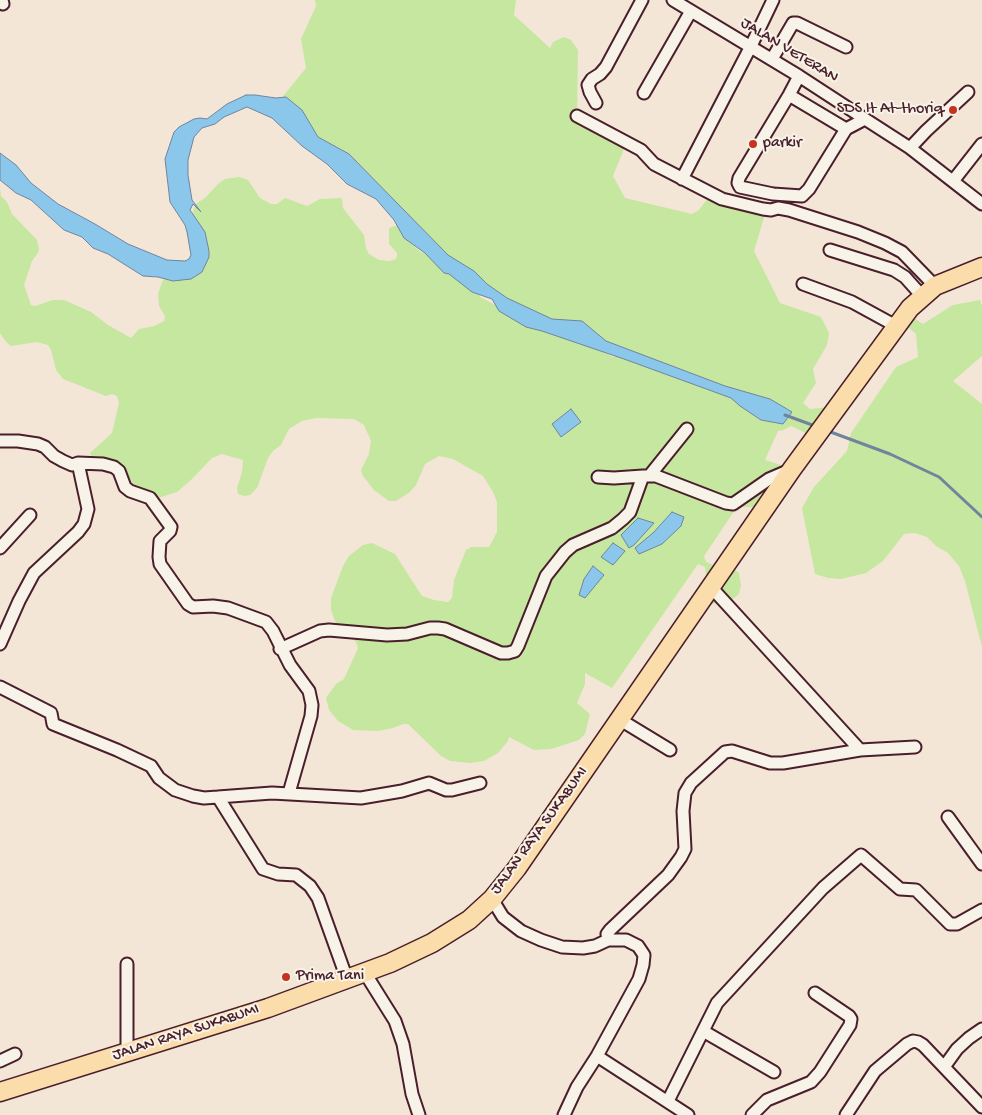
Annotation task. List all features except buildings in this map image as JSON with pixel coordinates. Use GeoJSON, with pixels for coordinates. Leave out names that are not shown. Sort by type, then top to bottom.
{"type":"FeatureCollection","features":[{"type":"Feature","properties":{"kind":"highway"},"geometry":{"type":"LineString","coordinates":[[928,291],[982,267]]}},
{"type":"Feature","properties":{"kind":"highway","name":"JALAN RAYA SUKABUMI"},"geometry":{"type":"LineString","coordinates":[[0,1092],[268,1008],[365,973],[432,944],[469,920],[492,899],[517,868],[792,469],[896,326],[910,308],[928,291]]}},
{"type":"Feature","properties":{"kind":"street"},"geometry":{"type":"LineString","coordinates":[[596,103],[588,85],[592,78],[600,74],[606,67],[642,0]]}},
{"type":"Feature","properties":{"kind":"street","name":"JALAN VETERAN"},"geometry":{"type":"LineString","coordinates":[[673,0],[751,46],[865,118],[910,148],[982,204]]}},
{"type":"Feature","properties":{"kind":"street"},"geometry":{"type":"LineString","coordinates":[[682,179],[751,46],[772,0]]}},
{"type":"Feature","properties":{"kind":"street"},"geometry":{"type":"LineString","coordinates":[[644,93],[691,11]]}},
{"type":"Feature","properties":{"kind":"street"},"geometry":{"type":"LineString","coordinates":[[772,59],[793,23],[797,22],[846,47]]}},
{"type":"Feature","properties":{"kind":"street"},"geometry":{"type":"LineString","coordinates":[[799,76],[739,178],[738,183],[740,187],[773,194],[802,196],[809,189],[846,129],[865,118]]}},
{"type":"Feature","properties":{"kind":"street"},"geometry":{"type":"LineString","coordinates":[[910,148],[968,92]]}},
{"type":"Feature","properties":{"kind":"street"},"geometry":{"type":"LineString","coordinates":[[789,95],[846,129]]}},
{"type":"Feature","properties":{"kind":"street"},"geometry":{"type":"LineString","coordinates":[[577,116],[642,150],[654,164],[722,199],[763,210],[778,208],[789,210],[885,242],[902,252],[928,291]]}},
{"type":"Feature","properties":{"kind":"street"},"geometry":{"type":"LineString","coordinates":[[954,181],[982,144]]}},
{"type":"Feature","properties":{"kind":"street"},"geometry":{"type":"LineString","coordinates":[[830,250],[894,270],[928,291]]}},
{"type":"Feature","properties":{"kind":"street"},"geometry":{"type":"LineString","coordinates":[[803,284],[852,302],[896,326]]}},
{"type":"Feature","properties":{"kind":"street"},"geometry":{"type":"LineString","coordinates":[[280,649],[329,630],[387,635],[407,634],[430,628],[438,628],[445,629],[500,653],[514,651],[518,646],[546,576],[573,545],[612,528],[624,519],[630,512],[646,475],[687,429]]}},
{"type":"Feature","properties":{"kind":"street"},"geometry":{"type":"LineString","coordinates":[[0,441],[38,444],[45,447],[54,456],[72,465],[78,463],[103,464],[119,470],[125,487],[130,492],[150,498],[170,527],[170,531],[160,542],[160,564],[188,604],[193,607],[214,606],[228,608],[266,622],[294,672],[310,691],[312,705],[312,712],[289,794]]}},
{"type":"Feature","properties":{"kind":"street"},"geometry":{"type":"LineString","coordinates":[[0,644],[34,573],[78,532],[84,524],[88,509],[78,463]]}},
{"type":"Feature","properties":{"kind":"street"},"geometry":{"type":"LineString","coordinates":[[598,477],[614,478],[646,475],[733,504],[769,479],[792,469]]}},
{"type":"Feature","properties":{"kind":"street"},"geometry":{"type":"LineString","coordinates":[[0,548],[30,515]]}},
{"type":"Feature","properties":{"kind":"street"},"geometry":{"type":"LineString","coordinates":[[711,587],[860,750]]}},
{"type":"Feature","properties":{"kind":"street"},"geometry":{"type":"LineString","coordinates":[[0,687],[52,713],[53,724],[151,766],[160,778],[175,790],[193,796],[218,798],[272,793],[361,798],[402,791],[429,783],[452,790],[480,783]]}},
{"type":"Feature","properties":{"kind":"street"},"geometry":{"type":"LineString","coordinates":[[619,719],[670,750]]}},
{"type":"Feature","properties":{"kind":"street"},"geometry":{"type":"LineString","coordinates":[[608,940],[607,934],[610,930],[668,874],[681,857],[685,849],[683,811],[685,794],[692,783],[725,752],[732,751],[770,763],[783,763],[860,750],[914,747]]}},
{"type":"Feature","properties":{"kind":"street"},"geometry":{"type":"LineString","coordinates":[[218,798],[264,869],[278,874],[296,875],[310,886],[318,898],[347,979]]}},
{"type":"Feature","properties":{"kind":"street"},"geometry":{"type":"LineString","coordinates":[[948,817],[982,864]]}},
{"type":"Feature","properties":{"kind":"street"},"geometry":{"type":"LineString","coordinates":[[668,1101],[717,1003],[823,888],[861,855],[900,889],[916,890],[950,924],[958,924],[982,910]]}},
{"type":"Feature","properties":{"kind":"street"},"geometry":{"type":"LineString","coordinates":[[492,899],[503,917],[521,931],[556,945],[583,948],[595,946],[608,940],[626,940],[638,946],[644,955],[639,979],[597,1056],[577,1086],[564,1115]]}},
{"type":"Feature","properties":{"kind":"street"},"geometry":{"type":"LineString","coordinates":[[127,964],[127,1052]]}},
{"type":"Feature","properties":{"kind":"street"},"geometry":{"type":"LineString","coordinates":[[365,973],[395,1022],[403,1044],[412,1094],[419,1115]]}},
{"type":"Feature","properties":{"kind":"street"},"geometry":{"type":"LineString","coordinates":[[752,1115],[767,1100],[811,1082],[820,1072],[850,1026],[850,1016],[815,994]]}},
{"type":"Feature","properties":{"kind":"street"},"geometry":{"type":"LineString","coordinates":[[944,1067],[957,1049],[982,1029]]}},
{"type":"Feature","properties":{"kind":"street"},"geometry":{"type":"LineString","coordinates":[[703,1031],[774,1072]]}},
{"type":"Feature","properties":{"kind":"street"},"geometry":{"type":"LineString","coordinates":[[846,1115],[875,1071],[913,1041],[918,1042],[982,1107]]}},
{"type":"Feature","properties":{"kind":"street"},"geometry":{"type":"LineString","coordinates":[[0,1061],[15,1054]]}},
{"type":"Feature","properties":{"kind":"street"},"geometry":{"type":"LineString","coordinates":[[597,1056],[688,1115]]}},
{"type":"Feature","properties":{"kind":"green space"},"geometry":{"type":"Polygon","coordinates":[[[315,0],[516,0],[514,15],[550,48],[553,42],[564,37],[571,40],[578,50],[577,118],[626,144],[613,176],[625,198],[692,214],[699,210],[708,198],[715,197],[717,194],[765,214],[754,251],[780,303],[821,317],[829,333],[827,345],[813,369],[816,383],[803,403],[810,409],[830,407],[839,410],[834,423],[821,436],[816,438],[791,426],[778,431],[765,460],[781,465],[753,507],[737,507],[704,556],[706,562],[714,565],[720,557],[724,556],[728,566],[739,573],[741,585],[739,594],[726,602],[712,604],[704,601],[705,567],[698,564],[612,688],[585,673],[585,684],[577,703],[590,714],[585,734],[579,740],[551,749],[534,750],[509,737],[498,753],[484,761],[470,763],[450,761],[441,756],[408,724],[378,731],[353,730],[338,721],[329,710],[326,698],[336,684],[344,679],[358,648],[356,642],[341,631],[331,610],[331,598],[343,566],[349,556],[363,545],[372,543],[395,554],[422,596],[448,602],[452,598],[454,580],[466,550],[471,547],[489,547],[497,532],[497,502],[483,476],[453,459],[439,456],[425,464],[416,485],[410,492],[396,501],[389,501],[374,490],[363,476],[361,470],[369,454],[371,441],[364,425],[354,419],[316,418],[302,421],[289,429],[281,445],[268,458],[257,488],[250,495],[238,494],[237,488],[242,472],[243,460],[222,454],[212,458],[177,492],[155,499],[144,497],[129,478],[118,476],[95,464],[90,453],[112,433],[119,403],[117,396],[112,394],[106,396],[63,379],[56,370],[48,345],[37,342],[11,346],[0,333],[0,188],[1,196],[7,202],[12,214],[37,240],[38,253],[32,261],[24,285],[31,305],[35,306],[53,300],[64,300],[91,312],[108,325],[131,338],[139,329],[154,326],[164,321],[165,316],[159,306],[158,294],[165,278],[174,273],[190,272],[199,267],[205,253],[204,237],[193,223],[192,214],[196,204],[225,179],[239,177],[248,180],[260,198],[271,204],[277,204],[285,198],[307,206],[320,199],[341,198],[343,208],[364,235],[369,254],[379,260],[389,261],[396,259],[397,253],[389,244],[389,228],[398,225],[402,226],[409,242],[421,252],[440,259],[448,272],[456,275],[461,282],[479,291],[480,297],[517,320],[526,320],[528,325],[540,326],[553,333],[568,336],[593,346],[613,357],[625,354],[648,363],[651,369],[653,369],[652,359],[606,342],[582,322],[551,320],[506,298],[487,285],[473,272],[447,256],[349,154],[317,138],[299,110],[280,100],[306,68],[301,39],[316,6],[315,0]]]}},
{"type":"Feature","properties":{"kind":"green space"},"geometry":{"type":"Polygon","coordinates":[[[980,300],[982,306],[982,356],[953,381],[982,404],[982,647],[965,581],[959,566],[948,553],[936,546],[927,537],[915,533],[904,534],[883,561],[866,573],[841,579],[815,574],[802,508],[814,487],[847,451],[851,433],[896,367],[918,357],[916,334],[908,327],[914,318],[923,324],[953,305],[980,300]]]}},
{"type":"Feature","properties":{"kind":"water"},"geometry":{"type":"Polygon","coordinates":[[[246,95],[286,97],[302,110],[318,137],[349,154],[448,255],[474,271],[487,284],[507,298],[552,319],[582,321],[606,341],[725,386],[770,399],[792,412],[783,424],[761,420],[731,398],[624,359],[526,327],[499,311],[492,299],[472,292],[449,274],[444,273],[425,253],[404,238],[394,220],[376,199],[347,184],[327,164],[302,146],[272,118],[247,107],[224,117],[215,124],[202,128],[194,137],[188,160],[188,175],[192,200],[201,212],[193,204],[190,210],[205,232],[209,257],[202,272],[191,279],[173,281],[143,276],[108,254],[93,248],[82,237],[64,230],[31,200],[16,193],[0,180],[0,153],[16,165],[31,183],[58,204],[128,244],[167,260],[185,261],[191,255],[187,232],[185,225],[170,202],[165,159],[174,132],[194,119],[207,119],[227,104],[246,95]]]}},
{"type":"Feature","properties":{"kind":"water"},"geometry":{"type":"Polygon","coordinates":[[[571,409],[581,422],[561,437],[552,424],[571,409]]]}},
{"type":"Feature","properties":{"kind":"water"},"geometry":{"type":"Polygon","coordinates":[[[672,512],[684,517],[681,526],[662,544],[639,554],[635,548],[654,532],[672,512]]]}},
{"type":"Feature","properties":{"kind":"water"},"geometry":{"type":"Polygon","coordinates":[[[638,518],[654,523],[629,548],[621,535],[638,518]]]}},
{"type":"Feature","properties":{"kind":"water"},"geometry":{"type":"Polygon","coordinates":[[[613,543],[625,551],[613,565],[601,557],[613,543]]]}},
{"type":"Feature","properties":{"kind":"water"},"geometry":{"type":"Polygon","coordinates":[[[593,566],[604,575],[585,598],[579,595],[584,579],[593,566]]]}},
{"type":"Feature","properties":{"kind":"waterway"},"geometry":{"type":"LineString","coordinates":[[785,415],[815,426]]}},
{"type":"Feature","properties":{"kind":"waterway"},"geometry":{"type":"LineString","coordinates":[[828,431],[890,454],[939,477],[982,517]]}},
{"type":"Feature","properties":{"kind":"place","name":"SDS It At-thoriq"},"geometry":{"type":"Point","coordinates":[953,110]}},
{"type":"Feature","properties":{"kind":"place","name":"parkir"},"geometry":{"type":"Point","coordinates":[753,144]}},
{"type":"Feature","properties":{"kind":"place","name":"Prima Tani"},"geometry":{"type":"Point","coordinates":[286,977]}}]}
